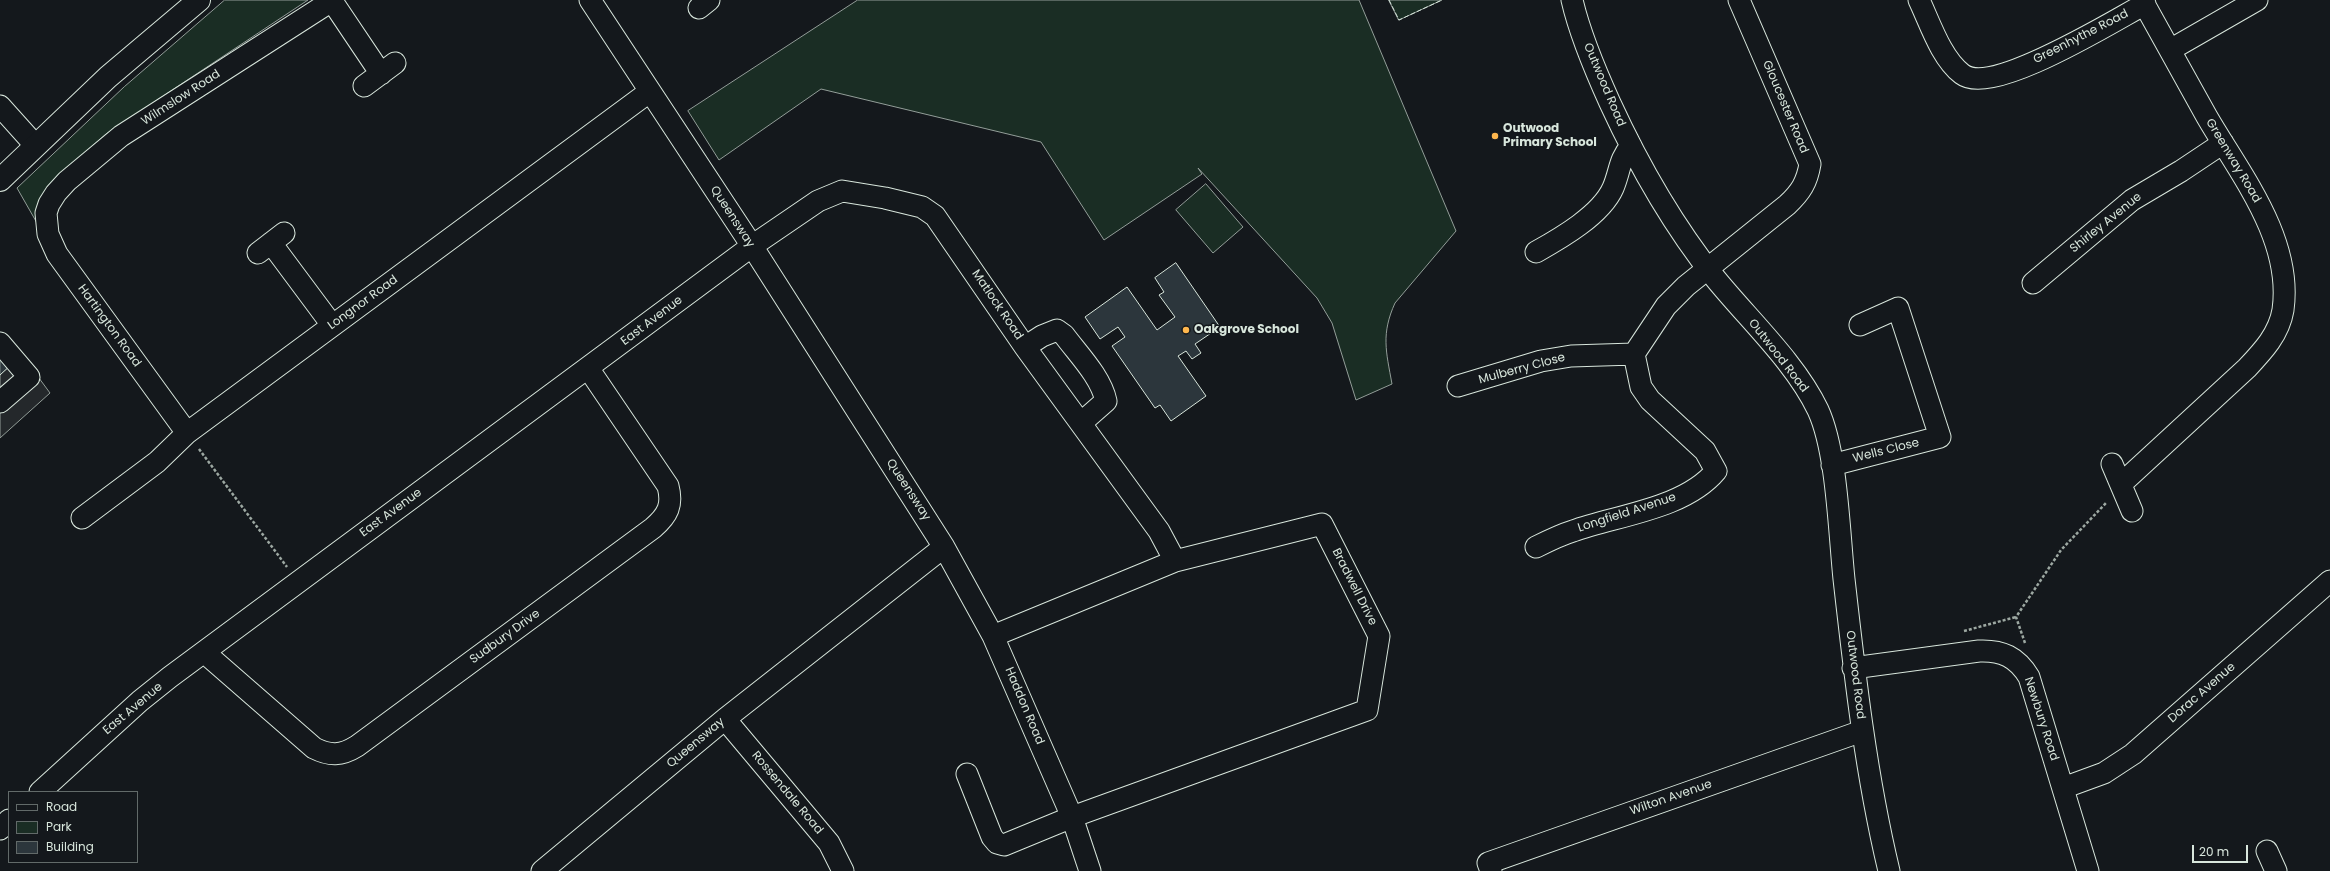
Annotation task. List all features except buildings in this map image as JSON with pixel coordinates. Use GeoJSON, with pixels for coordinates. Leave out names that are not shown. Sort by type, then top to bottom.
{"type":"FeatureCollection","features":[{"type":"Feature","properties":{"kind":"main road"},"geometry":{"type":"LineString","coordinates":[[0,180],[108,77],[199,0]]}},
{"type":"Feature","properties":{"kind":"street"},"geometry":{"type":"LineString","coordinates":[[332,0],[388,69],[364,86]]}},
{"type":"Feature","properties":{"kind":"street","name":"Wilmslow Road"},"geometry":{"type":"LineString","coordinates":[[46,213],[56,193],[121,136],[332,0]]}},
{"type":"Feature","properties":{"kind":"street","name":"Queensway"},"geometry":{"type":"LineString","coordinates":[[542,871],[725,719],[944,547],[752,246],[649,92],[590,0]]}},
{"type":"Feature","properties":{"kind":"street","name":"Outwood Road"},"geometry":{"type":"LineString","coordinates":[[1572,0],[1599,78],[1631,146],[1671,220],[1708,269],[1792,370],[1811,398],[1822,422],[1832,464],[1853,668],[1862,731],[1889,871]]}},
{"type":"Feature","properties":{"kind":"street","name":"Gloucester Road"},"geometry":{"type":"LineString","coordinates":[[1708,269],[1801,192],[1808,178],[1810,164],[1739,0]]}},
{"type":"Feature","properties":{"kind":"street","name":"Greenhythe Road"},"geometry":{"type":"LineString","coordinates":[[1919,0],[1952,64],[1961,73],[1970,78],[1978,79],[2016,69],[2054,54],[2143,2]]}},
{"type":"Feature","properties":{"kind":"street"},"geometry":{"type":"LineString","coordinates":[[2170,50],[2257,0]]}},
{"type":"Feature","properties":{"kind":"street","name":"Greenway Road"},"geometry":{"type":"LineString","coordinates":[[2120,484],[2247,368],[2266,347],[2280,323],[2284,296],[2279,258],[2261,207],[2143,2]]}},
{"type":"Feature","properties":{"kind":"street","name":"Longnor Road"},"geometry":{"type":"LineString","coordinates":[[82,518],[157,462],[187,433],[649,92]]}},
{"type":"Feature","properties":{"kind":"street"},"geometry":{"type":"LineString","coordinates":[[0,106],[36,145]]}},
{"type":"Feature","properties":{"kind":"street","name":"Shirley Avenue"},"geometry":{"type":"LineString","coordinates":[[2033,283],[2132,200],[2181,171],[2223,143]]}},
{"type":"Feature","properties":{"kind":"street"},"geometry":{"type":"LineString","coordinates":[[1536,252],[1582,223],[1602,202],[1613,189],[1623,155],[1631,146]]}},
{"type":"Feature","properties":{"kind":"street","name":"Matlock Road"},"geometry":{"type":"LineString","coordinates":[[752,246],[818,201],[842,191],[885,198],[922,207],[935,216],[1034,341],[1089,417],[1159,531],[1175,561]]}},
{"type":"Feature","properties":{"kind":"street","name":"Hartington Road"},"geometry":{"type":"LineString","coordinates":[[46,213],[48,234],[57,254],[187,433]]}},
{"type":"Feature","properties":{"kind":"street"},"geometry":{"type":"LineString","coordinates":[[271,243],[332,325]]}},
{"type":"Feature","properties":{"kind":"street","name":"East Avenue"},"geometry":{"type":"LineString","coordinates":[[41,791],[140,701],[298,582],[752,246]]}},
{"type":"Feature","properties":{"kind":"street"},"geometry":{"type":"LineString","coordinates":[[1634,354],[1666,306],[1708,269]]}},
{"type":"Feature","properties":{"kind":"street","name":"Wells Close"},"geometry":{"type":"LineString","coordinates":[[1832,464],[1940,437],[1898,308],[1860,325]]}},
{"type":"Feature","properties":{"kind":"street"},"geometry":{"type":"LineString","coordinates":[[1034,341],[1057,330],[1064,335],[1104,392],[1106,401],[1089,417]]}},
{"type":"Feature","properties":{"kind":"street"},"geometry":{"type":"LineString","coordinates":[[0,343],[29,377],[0,402]]}},
{"type":"Feature","properties":{"kind":"street","name":"Mulberry Close"},"geometry":{"type":"LineString","coordinates":[[1458,386],[1541,361],[1571,356],[1634,354]]}},
{"type":"Feature","properties":{"kind":"street","name":"Longfield Avenue"},"geometry":{"type":"LineString","coordinates":[[1536,547],[1573,530],[1670,502],[1697,488],[1707,481],[1716,470],[1705,451],[1650,400],[1641,387],[1636,370],[1634,354]]}},
{"type":"Feature","properties":{"kind":"street","name":"Sudbury Drive"},"geometry":{"type":"LineString","coordinates":[[204,652],[314,748],[323,753],[340,754],[357,746],[647,532],[668,512],[670,496],[668,486],[588,368]]}},
{"type":"Feature","properties":{"kind":"street"},"geometry":{"type":"LineString","coordinates":[[2112,464],[2132,511]]}},
{"type":"Feature","properties":{"kind":"street","name":"Bradwell Drive"},"geometry":{"type":"LineString","coordinates":[[993,636],[1175,561],[1322,524],[1379,636],[1367,710],[1072,817]]}},
{"type":"Feature","properties":{"kind":"street","name":"Haddon Road"},"geometry":{"type":"LineString","coordinates":[[944,547],[993,636],[1072,817],[1090,871]]}},
{"type":"Feature","properties":{"kind":"street","name":"Dorac Avenue"},"geometry":{"type":"LineString","coordinates":[[2063,788],[2104,773],[2133,754],[2330,581]]}},
{"type":"Feature","properties":{"kind":"street","name":"Newbury Road"},"geometry":{"type":"LineString","coordinates":[[1853,668],[1986,650],[2004,653],[2016,660],[2024,668],[2029,677],[2088,871]]}},
{"type":"Feature","properties":{"kind":"street","name":"Rossendale Road"},"geometry":{"type":"LineString","coordinates":[[725,719],[829,843],[843,871]]}},
{"type":"Feature","properties":{"kind":"street","name":"Wilton Avenue"},"geometry":{"type":"LineString","coordinates":[[1491,871],[1488,863],[1862,731]]}},
{"type":"Feature","properties":{"kind":"street"},"geometry":{"type":"LineString","coordinates":[[967,774],[992,837],[997,843],[1004,846],[1072,817]]}},
{"type":"Feature","properties":{"kind":"street"},"geometry":{"type":"LineString","coordinates":[[0,829],[8,821]]}},
{"type":"Feature","properties":{"kind":"street"},"geometry":{"type":"LineString","coordinates":[[2267,851],[2276,871]]}},
{"type":"Feature","properties":{"kind":"path"},"geometry":{"type":"LineString","coordinates":[[187,433],[298,582]]}},
{"type":"Feature","properties":{"kind":"path"},"geometry":{"type":"LineString","coordinates":[[2024,668],[2029,656],[2016,617],[2061,550],[2109,499],[2120,484]]}},
{"type":"Feature","properties":{"kind":"green space"},"geometry":{"type":"Polygon","coordinates":[[[225,0],[308,0],[106,134],[57,177],[41,230],[17,188],[124,87],[225,0]]]}},
{"type":"Feature","properties":{"kind":"green space"},"geometry":{"type":"Polygon","coordinates":[[[858,0],[1359,0],[1456,231],[1395,303],[1386,334],[1392,384],[1356,400],[1332,323],[1317,298],[1198,168],[1202,174],[1104,240],[1041,142],[821,89],[719,160],[688,111],[858,0]]]}},
{"type":"Feature","properties":{"kind":"green space"},"geometry":{"type":"Polygon","coordinates":[[[1389,0],[1442,0],[1399,20],[1389,0]]]}},
{"type":"Feature","properties":{"kind":"green space"},"geometry":{"type":"Polygon","coordinates":[[[1206,184],[1243,227],[1213,253],[1176,210],[1206,184]]]}},
{"type":"Feature","properties":{"kind":"shaded area"},"geometry":{"type":"Polygon","coordinates":[[[22,355],[50,393],[0,438],[0,375],[22,355]]]}},
{"type":"Feature","properties":{"kind":"fence"},"geometry":{"type":"LineString","coordinates":[[1389,0],[1399,20],[1442,0]]}},
{"type":"Feature","properties":{"kind":"place","name":"Outwood Primary School"},"geometry":{"type":"Point","coordinates":[1495,136]}},
{"type":"Feature","properties":{"kind":"place","name":"Oakgrove School"},"geometry":{"type":"Point","coordinates":[1186,330]}}]}
